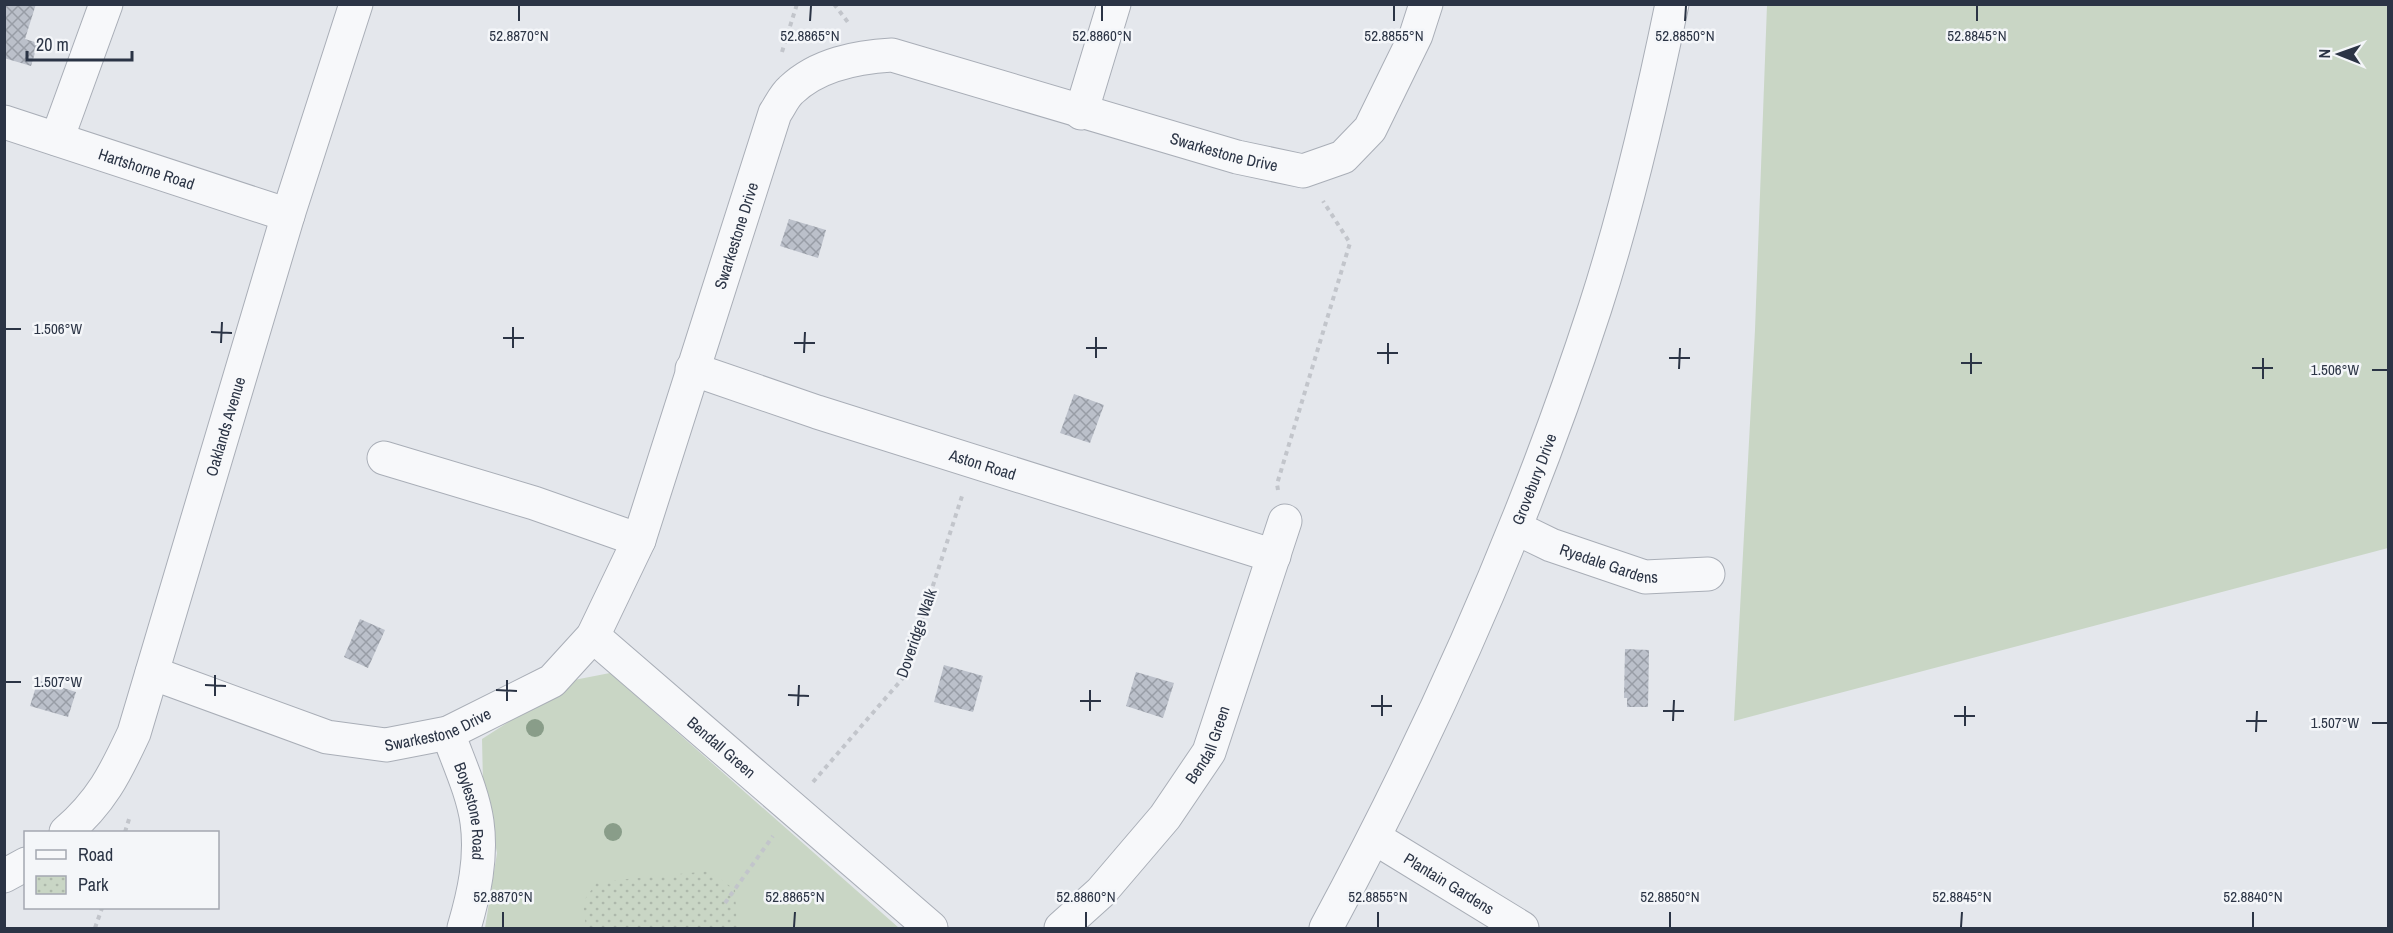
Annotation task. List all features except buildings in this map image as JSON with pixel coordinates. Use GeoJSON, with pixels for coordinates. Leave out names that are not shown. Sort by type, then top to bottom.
{"type":"FeatureCollection","features":[{"type":"Feature","properties":{"kind":"street"},"geometry":{"type":"LineString","coordinates":[[57,139],[106,4]]}},
{"type":"Feature","properties":{"kind":"street","name":"Oaklands Avenue"},"geometry":{"type":"LineString","coordinates":[[67,831],[81,820],[111,782],[134,733],[288,215],[356,4]]}},
{"type":"Feature","properties":{"kind":"street"},"geometry":{"type":"LineString","coordinates":[[1081,113],[1114,4]]}},
{"type":"Feature","properties":{"kind":"street"},"geometry":{"type":"LineString","coordinates":[[1303,171],[1343,157],[1370,129],[1416,35],[1426,4]]}},
{"type":"Feature","properties":{"kind":"street","name":"Grovebury Drive"},"geometry":{"type":"LineString","coordinates":[[1326,928],[1375,838],[1472,629],[1515,528],[1595,308],[1658,74],[1672,4]]}},
{"type":"Feature","properties":{"kind":"street","name":"Swarkestone Drive"},"geometry":{"type":"LineString","coordinates":[[152,673],[327,737],[386,745],[448,733],[552,681],[593,636],[639,540],[775,113],[790,90],[824,68],[862,57],[892,55],[1081,113],[1237,157],[1303,171]]}},
{"type":"Feature","properties":{"kind":"street","name":"Hartshorne Road"},"geometry":{"type":"LineString","coordinates":[[4,122],[288,215]]}},
{"type":"Feature","properties":{"kind":"street","name":"Aston Road"},"geometry":{"type":"LineString","coordinates":[[692,369],[1274,556]]}},
{"type":"Feature","properties":{"kind":"street"},"geometry":{"type":"LineString","coordinates":[[384,458],[534,503],[639,540]]}},
{"type":"Feature","properties":{"kind":"street","name":"Bendall Green"},"geometry":{"type":"LineString","coordinates":[[1061,928],[1101,892],[1157,826],[1209,752],[1285,521]]}},
{"type":"Feature","properties":{"kind":"street","name":"Ryedale Gardens"},"geometry":{"type":"LineString","coordinates":[[1515,528],[1551,545],[1645,577],[1708,574]]}},
{"type":"Feature","properties":{"kind":"street","name":"Bendall Green"},"geometry":{"type":"LineString","coordinates":[[593,636],[931,928]]}},
{"type":"Feature","properties":{"kind":"street","name":"Boylestone Road"},"geometry":{"type":"LineString","coordinates":[[448,733],[477,821],[478,852],[474,894],[464,928]]}},
{"type":"Feature","properties":{"kind":"street","name":"Plantain Gardens"},"geometry":{"type":"LineString","coordinates":[[1375,838],[1522,928]]}},
{"type":"Feature","properties":{"kind":"street"},"geometry":{"type":"LineString","coordinates":[[4,876],[24,865]]}},
{"type":"Feature","properties":{"kind":"path"},"geometry":{"type":"LineString","coordinates":[[1285,521],[1276,484],[1350,243],[1303,171]]}},
{"type":"Feature","properties":{"kind":"path","name":"Doveridge Walk"},"geometry":{"type":"LineString","coordinates":[[725,903],[756,863],[791,808],[903,678],[973,461]]}},
{"type":"Feature","properties":{"kind":"path"},"geometry":{"type":"LineString","coordinates":[[95,928],[102,909]]}},
{"type":"Feature","properties":{"kind":"green space"},"geometry":{"type":"Polygon","coordinates":[[[1767,5],[2388,5],[2388,548],[1734,721],[1755,330],[1767,5]]]}},
{"type":"Feature","properties":{"kind":"green space"},"geometry":{"type":"Polygon","coordinates":[[[610,673],[899,928],[485,928],[497,853],[483,783],[482,739],[574,680],[610,673]]]}},
{"type":"Feature","properties":{"kind":"green space"},"geometry":{"type":"Polygon","coordinates":[[[710,871],[735,890],[737,928],[586,928],[583,902],[597,882],[710,871]]]}}]}
